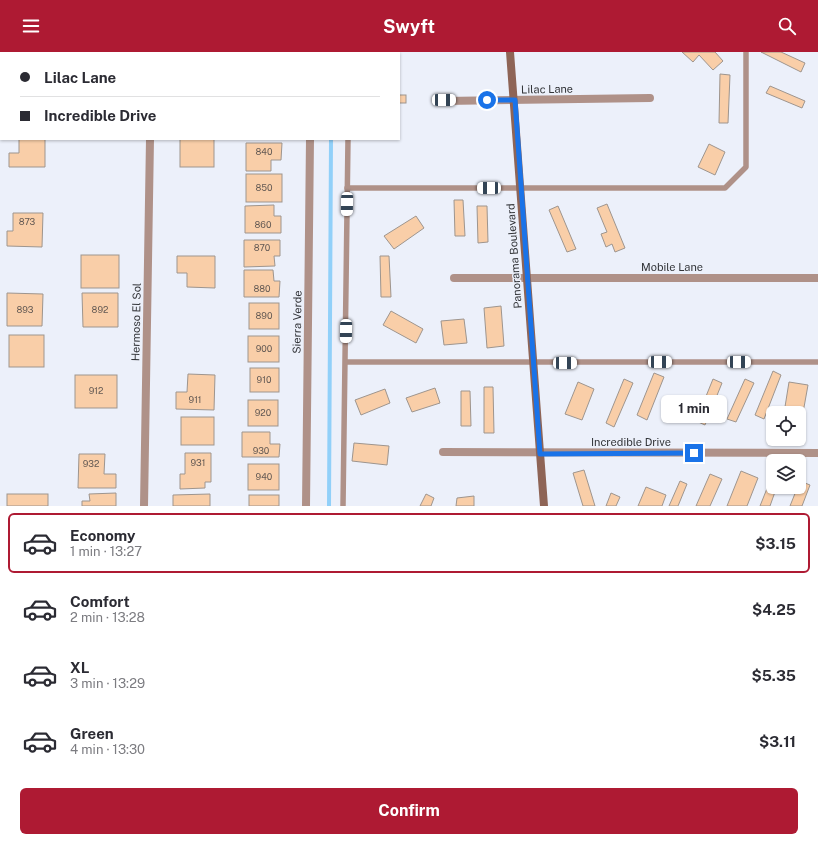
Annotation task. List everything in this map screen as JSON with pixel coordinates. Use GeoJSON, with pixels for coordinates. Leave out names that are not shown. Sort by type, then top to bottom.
{"type":"FeatureCollection","features":[{"type":"Feature","properties":{"kind":"street","name":"Panorama Boulevard"},"geometry":{"type":"LineString","coordinates":[[510,52],[515,100],[544,506]]}},
{"type":"Feature","properties":{"kind":"street","name":"Lilac Lane"},"geometry":{"type":"LineString","coordinates":[[444,100],[650,98]]}},
{"type":"Feature","properties":{"kind":"street","name":"Hermoso El Sol"},"geometry":{"type":"LineString","coordinates":[[144,506],[150,140]]}},
{"type":"Feature","properties":{"kind":"street","name":"Sierra Verde"},"geometry":{"type":"LineString","coordinates":[[306,506],[310,140]]}},
{"type":"Feature","properties":{"kind":"street","name":"Mobile Lane"},"geometry":{"type":"LineString","coordinates":[[454,278],[818,278]]}},
{"type":"Feature","properties":{"kind":"street","name":"Incredible Drive"},"geometry":{"type":"LineString","coordinates":[[443,452],[540,454],[818,453]]}},
{"type":"Feature","properties":{"kind":"lane"},"geometry":{"type":"LineString","coordinates":[[348,188],[725,188],[746,167],[746,52]]}},
{"type":"Feature","properties":{"kind":"lane"},"geometry":{"type":"LineString","coordinates":[[343,506],[348,140]]}},
{"type":"Feature","properties":{"kind":"lane"},"geometry":{"type":"LineString","coordinates":[[346,362],[818,362]]}},
{"type":"Feature","properties":{"kind":"building"},"geometry":{"type":"Polygon","coordinates":[[[682,52],[715,52],[723,61],[713,70],[699,55],[693,62],[682,52]]]}},
{"type":"Feature","properties":{"kind":"building"},"geometry":{"type":"Polygon","coordinates":[[[761,52],[781,52],[805,63],[801,72],[761,52]]]}},
{"type":"Feature","properties":{"kind":"building"},"geometry":{"type":"Polygon","coordinates":[[[720,74],[730,75],[728,123],[719,123],[720,74]]]}},
{"type":"Feature","properties":{"kind":"building"},"geometry":{"type":"Polygon","coordinates":[[[770,86],[805,101],[802,108],[766,93],[770,86]]]}},
{"type":"Feature","properties":{"kind":"building"},"geometry":{"type":"Polygon","coordinates":[[[400,95],[406,95],[406,103],[400,103],[400,95]]]}},
{"type":"Feature","properties":{"kind":"building"},"geometry":{"type":"Polygon","coordinates":[[[19,140],[45,140],[45,167],[9,167],[9,153],[19,153],[19,140]]]}},
{"type":"Feature","properties":{"kind":"building"},"geometry":{"type":"Polygon","coordinates":[[[180,140],[214,140],[214,167],[180,167],[180,140]]]}},
{"type":"Feature","properties":{"kind":"building"},"geometry":{"type":"Polygon","coordinates":[[[246,143],[282,143],[281,160],[271,160],[271,171],[246,171],[246,143]]]}},
{"type":"Feature","properties":{"kind":"building"},"geometry":{"type":"Polygon","coordinates":[[[709,144],[725,152],[715,175],[698,167],[709,144]]]}},
{"type":"Feature","properties":{"kind":"building"},"geometry":{"type":"Polygon","coordinates":[[[246,174],[282,174],[282,202],[246,202],[246,174]]]}},
{"type":"Feature","properties":{"kind":"building"},"geometry":{"type":"Polygon","coordinates":[[[454,200],[463,200],[465,236],[455,236],[454,200]]]}},
{"type":"Feature","properties":{"kind":"building"},"geometry":{"type":"Polygon","coordinates":[[[607,204],[625,248],[615,252],[612,244],[606,247],[601,234],[607,232],[597,208],[607,204]]]}},
{"type":"Feature","properties":{"kind":"building"},"geometry":{"type":"Polygon","coordinates":[[[274,205],[274,216],[281,216],[281,233],[245,233],[245,206],[274,205]]]}},
{"type":"Feature","properties":{"kind":"building"},"geometry":{"type":"Polygon","coordinates":[[[477,206],[487,206],[488,242],[478,243],[477,206]]]}},
{"type":"Feature","properties":{"kind":"building"},"geometry":{"type":"Polygon","coordinates":[[[558,206],[576,249],[567,252],[549,210],[558,206]]]}},
{"type":"Feature","properties":{"kind":"building"},"geometry":{"type":"Polygon","coordinates":[[[13,213],[43,213],[42,247],[7,246],[7,231],[13,231],[13,213]]]}},
{"type":"Feature","properties":{"kind":"building"},"geometry":{"type":"Polygon","coordinates":[[[416,216],[424,228],[394,249],[384,236],[416,216]]]}},
{"type":"Feature","properties":{"kind":"building"},"geometry":{"type":"Polygon","coordinates":[[[244,240],[280,240],[280,256],[274,256],[275,266],[244,267],[244,240]]]}},
{"type":"Feature","properties":{"kind":"building"},"geometry":{"type":"Polygon","coordinates":[[[81,255],[119,255],[119,288],[81,288],[81,255]]]}},
{"type":"Feature","properties":{"kind":"building"},"geometry":{"type":"Polygon","coordinates":[[[177,256],[215,256],[215,288],[187,287],[187,273],[177,273],[177,256]]]}},
{"type":"Feature","properties":{"kind":"building"},"geometry":{"type":"Polygon","coordinates":[[[380,256],[389,256],[391,297],[381,297],[380,256]]]}},
{"type":"Feature","properties":{"kind":"building"},"geometry":{"type":"Polygon","coordinates":[[[244,270],[273,270],[274,281],[280,281],[279,297],[244,297],[244,270]]]}},
{"type":"Feature","properties":{"kind":"building"},"geometry":{"type":"Polygon","coordinates":[[[7,293],[43,294],[42,326],[7,326],[7,293]]]}},
{"type":"Feature","properties":{"kind":"building"},"geometry":{"type":"Polygon","coordinates":[[[82,293],[118,293],[118,327],[83,327],[82,293]]]}},
{"type":"Feature","properties":{"kind":"building"},"geometry":{"type":"Polygon","coordinates":[[[249,303],[279,303],[279,329],[249,329],[249,303]]]}},
{"type":"Feature","properties":{"kind":"building"},"geometry":{"type":"Polygon","coordinates":[[[501,306],[504,346],[487,348],[484,308],[501,306]]]}},
{"type":"Feature","properties":{"kind":"building"},"geometry":{"type":"Polygon","coordinates":[[[391,311],[423,329],[416,343],[383,325],[391,311]]]}},
{"type":"Feature","properties":{"kind":"building"},"geometry":{"type":"Polygon","coordinates":[[[464,319],[467,343],[444,345],[441,321],[464,319]]]}},
{"type":"Feature","properties":{"kind":"building"},"geometry":{"type":"Polygon","coordinates":[[[9,335],[44,335],[44,367],[9,367],[9,335]]]}},
{"type":"Feature","properties":{"kind":"building"},"geometry":{"type":"Polygon","coordinates":[[[248,336],[279,336],[279,362],[248,362],[248,336]]]}},
{"type":"Feature","properties":{"kind":"building"},"geometry":{"type":"Polygon","coordinates":[[[250,368],[279,368],[279,392],[250,392],[250,368]]]}},
{"type":"Feature","properties":{"kind":"building"},"geometry":{"type":"Polygon","coordinates":[[[773,371],[781,375],[769,406],[766,406],[764,419],[755,415],[773,371]]]}},
{"type":"Feature","properties":{"kind":"building"},"geometry":{"type":"Polygon","coordinates":[[[654,373],[664,377],[647,420],[637,415],[654,373]]]}},
{"type":"Feature","properties":{"kind":"building"},"geometry":{"type":"Polygon","coordinates":[[[188,374],[215,375],[214,410],[176,409],[176,392],[187,392],[188,374]]]}},
{"type":"Feature","properties":{"kind":"building"},"geometry":{"type":"Polygon","coordinates":[[[75,375],[117,375],[117,408],[75,408],[75,375]]]}},
{"type":"Feature","properties":{"kind":"building"},"geometry":{"type":"Polygon","coordinates":[[[624,379],[633,383],[614,427],[606,423],[624,379]]]}},
{"type":"Feature","properties":{"kind":"building"},"geometry":{"type":"Polygon","coordinates":[[[713,379],[722,383],[705,425],[696,421],[713,379]]]}},
{"type":"Feature","properties":{"kind":"building"},"geometry":{"type":"Polygon","coordinates":[[[745,379],[754,383],[736,422],[727,419],[745,379]]]}},
{"type":"Feature","properties":{"kind":"building"},"geometry":{"type":"Polygon","coordinates":[[[578,382],[594,389],[582,420],[565,414],[578,382]]]}},
{"type":"Feature","properties":{"kind":"building"},"geometry":{"type":"Polygon","coordinates":[[[789,382],[808,385],[804,406],[785,406],[789,382]]]}},
{"type":"Feature","properties":{"kind":"building"},"geometry":{"type":"Polygon","coordinates":[[[484,387],[493,387],[494,433],[484,433],[484,387]]]}},
{"type":"Feature","properties":{"kind":"building"},"geometry":{"type":"Polygon","coordinates":[[[435,388],[440,403],[412,412],[406,398],[435,388]]]}},
{"type":"Feature","properties":{"kind":"building"},"geometry":{"type":"Polygon","coordinates":[[[385,389],[390,403],[361,415],[355,400],[385,389]]]}},
{"type":"Feature","properties":{"kind":"building"},"geometry":{"type":"Polygon","coordinates":[[[461,391],[470,391],[471,426],[461,426],[461,391]]]}},
{"type":"Feature","properties":{"kind":"building"},"geometry":{"type":"Polygon","coordinates":[[[248,400],[278,400],[278,426],[248,426],[248,400]]]}},
{"type":"Feature","properties":{"kind":"building"},"geometry":{"type":"Polygon","coordinates":[[[181,417],[214,417],[214,445],[181,445],[181,417]]]}},
{"type":"Feature","properties":{"kind":"building"},"geometry":{"type":"Polygon","coordinates":[[[242,432],[270,432],[270,444],[280,444],[279,457],[242,457],[242,432]]]}},
{"type":"Feature","properties":{"kind":"building"},"geometry":{"type":"Polygon","coordinates":[[[354,443],[389,446],[387,465],[352,461],[354,443]]]}},
{"type":"Feature","properties":{"kind":"building"},"geometry":{"type":"Polygon","coordinates":[[[185,453],[211,453],[211,482],[205,482],[205,488],[180,489],[180,474],[185,474],[185,453]]]}},
{"type":"Feature","properties":{"kind":"building"},"geometry":{"type":"Polygon","coordinates":[[[79,454],[105,454],[104,474],[116,474],[116,488],[78,488],[79,454]]]}},
{"type":"Feature","properties":{"kind":"building"},"geometry":{"type":"Polygon","coordinates":[[[248,464],[279,464],[279,490],[248,490],[248,464]]]}},
{"type":"Feature","properties":{"kind":"building"},"geometry":{"type":"Polygon","coordinates":[[[584,470],[595,506],[583,506],[573,473],[584,470]]]}},
{"type":"Feature","properties":{"kind":"building"},"geometry":{"type":"Polygon","coordinates":[[[741,471],[758,478],[747,506],[727,506],[741,471]]]}},
{"type":"Feature","properties":{"kind":"building"},"geometry":{"type":"Polygon","coordinates":[[[710,474],[722,479],[710,506],[696,506],[710,474]]]}},
{"type":"Feature","properties":{"kind":"building"},"geometry":{"type":"Polygon","coordinates":[[[680,481],[687,484],[678,506],[669,506],[680,481]]]}},
{"type":"Feature","properties":{"kind":"building"},"geometry":{"type":"Polygon","coordinates":[[[806,483],[810,485],[802,506],[790,506],[795,494],[806,494],[806,483]]]}},
{"type":"Feature","properties":{"kind":"building"},"geometry":{"type":"Polygon","coordinates":[[[646,487],[666,495],[662,506],[638,506],[646,487]]]}},
{"type":"Feature","properties":{"kind":"building"},"geometry":{"type":"Polygon","coordinates":[[[766,491],[766,494],[774,494],[770,506],[760,506],[766,491]]]}},
{"type":"Feature","properties":{"kind":"building"},"geometry":{"type":"Polygon","coordinates":[[[116,493],[116,506],[82,506],[82,501],[90,501],[89,494],[116,493]]]}},
{"type":"Feature","properties":{"kind":"building"},"geometry":{"type":"Polygon","coordinates":[[[611,493],[620,497],[616,506],[606,506],[611,493]]]}},
{"type":"Feature","properties":{"kind":"building"},"geometry":{"type":"Polygon","coordinates":[[[7,494],[48,494],[48,506],[7,506],[7,494]]]}},
{"type":"Feature","properties":{"kind":"building"},"geometry":{"type":"Polygon","coordinates":[[[210,494],[210,506],[173,506],[173,495],[210,494]]]}},
{"type":"Feature","properties":{"kind":"building"},"geometry":{"type":"Polygon","coordinates":[[[426,494],[434,498],[431,506],[420,506],[426,494]]]}},
{"type":"Feature","properties":{"kind":"building"},"geometry":{"type":"Polygon","coordinates":[[[249,495],[279,495],[279,506],[249,506],[249,495]]]}},
{"type":"Feature","properties":{"kind":"building"},"geometry":{"type":"Polygon","coordinates":[[[474,496],[474,506],[456,506],[457,498],[474,496]]]}},
{"type":"Feature","properties":{"kind":"waterway"},"geometry":{"type":"LineString","coordinates":[[329,506],[331,140]]}},
{"type":"Feature","properties":{"kind":"route"},"geometry":{"type":"LineString","coordinates":[[487,100],[515,100],[540,454],[694,453]]}}]}
